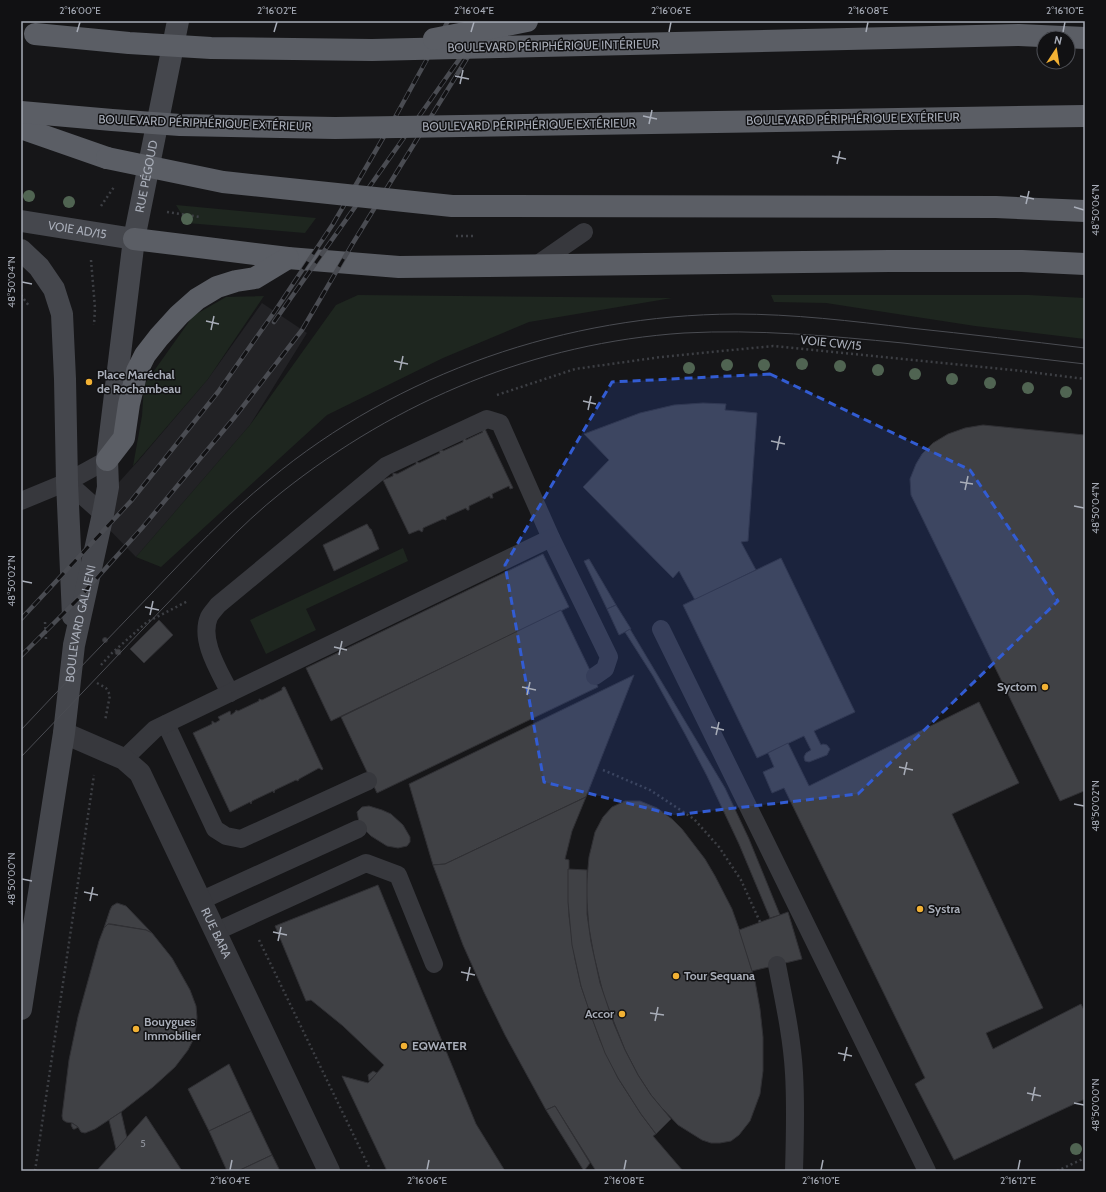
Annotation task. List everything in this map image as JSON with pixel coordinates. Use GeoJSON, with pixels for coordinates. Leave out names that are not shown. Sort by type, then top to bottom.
{"type":"FeatureCollection","features":[{"type":"Feature","properties":{"kind":"highway"},"geometry":{"type":"LineString","coordinates":[[372,50],[527,21]]}},
{"type":"Feature","properties":{"kind":"highway","name":"BOULEVARD PÉRIPHÉRIQUE INTÉRIEUR"},"geometry":{"type":"LineString","coordinates":[[21,32],[129,43],[211,48],[372,50],[554,47],[1019,35],[1085,38]]}},
{"type":"Feature","properties":{"kind":"highway","name":"BOULEVARD PÉRIPHÉRIQUE EXTÉRIEUR"},"geometry":{"type":"LineString","coordinates":[[21,112],[180,125],[335,128],[1085,116]]}},
{"type":"Feature","properties":{"kind":"highway"},"geometry":{"type":"LineString","coordinates":[[21,128],[106,158],[223,182],[452,206],[996,207],[1085,211]]}},
{"type":"Feature","properties":{"kind":"highway"},"geometry":{"type":"LineString","coordinates":[[134,239],[288,258],[399,267],[889,260],[1022,261],[1085,264]]}},
{"type":"Feature","properties":{"kind":"highway"},"geometry":{"type":"LineString","coordinates":[[107,460],[124,438],[129,404],[137,371],[145,355],[158,337],[197,299],[216,287],[236,281],[255,278],[288,258]]}},
{"type":"Feature","properties":{"kind":"main road","name":"RUE PÉGOUD"},"geometry":{"type":"LineString","coordinates":[[134,239],[178,21]]}},
{"type":"Feature","properties":{"kind":"main road","name":"VOIE AD/15"},"geometry":{"type":"LineString","coordinates":[[21,221],[134,239]]}},
{"type":"Feature","properties":{"kind":"main road","name":"BOULEVARD GALLIENI"},"geometry":{"type":"LineString","coordinates":[[21,1009],[64,733],[74,645],[108,487],[107,460],[134,239]]}},
{"type":"Feature","properties":{"kind":"main road"},"geometry":{"type":"LineString","coordinates":[[21,250],[39,267],[54,289],[62,314],[74,645]]}},
{"type":"Feature","properties":{"kind":"street","name":"RUE BARA"},"geometry":{"type":"LineString","coordinates":[[64,733],[124,759],[140,773],[329,1171]]}},
{"type":"Feature","properties":{"kind":"lane"},"geometry":{"type":"LineString","coordinates":[[535,266],[584,232]]}},
{"type":"Feature","properties":{"kind":"lane"},"geometry":{"type":"LineString","coordinates":[[230,693],[208,646],[206,629],[209,617],[218,605],[386,466],[487,419],[500,423],[551,538],[609,656],[605,668],[595,676]]}},
{"type":"Feature","properties":{"kind":"lane"},"geometry":{"type":"LineString","coordinates":[[21,502],[67,482],[107,460]]}},
{"type":"Feature","properties":{"kind":"lane"},"geometry":{"type":"LineString","coordinates":[[67,482],[103,514]]}},
{"type":"Feature","properties":{"kind":"lane"},"geometry":{"type":"LineString","coordinates":[[124,759],[155,729],[551,538]]}},
{"type":"Feature","properties":{"kind":"lane"},"geometry":{"type":"LineString","coordinates":[[661,629],[927,1171]]}},
{"type":"Feature","properties":{"kind":"lane"},"geometry":{"type":"LineString","coordinates":[[166,724],[215,829],[226,836],[241,839],[368,781]]}},
{"type":"Feature","properties":{"kind":"lane"},"geometry":{"type":"LineString","coordinates":[[200,900],[358,829]]}},
{"type":"Feature","properties":{"kind":"lane"},"geometry":{"type":"LineString","coordinates":[[215,932],[366,863],[398,875],[434,964]]}},
{"type":"Feature","properties":{"kind":"lane"},"geometry":{"type":"LineString","coordinates":[[777,965],[788,1023],[794,1072],[796,1124],[794,1171]]}},
{"type":"Feature","properties":{"kind":"path"},"geometry":{"type":"LineString","coordinates":[[161,211],[207,218]]}},
{"type":"Feature","properties":{"kind":"path"},"geometry":{"type":"LineString","coordinates":[[450,237],[474,236]]}},
{"type":"Feature","properties":{"kind":"path","name":"VOIE CW/15"},"geometry":{"type":"LineString","coordinates":[[575,369],[661,357],[773,346],[1085,380]]}},
{"type":"Feature","properties":{"kind":"path"},"geometry":{"type":"LineString","coordinates":[[35,1171],[92,784],[109,704]]}},
{"type":"Feature","properties":{"kind":"path"},"geometry":{"type":"LineString","coordinates":[[603,770],[650,790],[694,818],[719,848],[741,880],[760,922]]}},
{"type":"Feature","properties":{"kind":"path"},"geometry":{"type":"LineString","coordinates":[[227,957],[259,940],[371,1171]]}},
{"type":"Feature","properties":{"kind":"path"},"geometry":{"type":"LineString","coordinates":[[1057,1171],[1085,1158]]}},
{"type":"Feature","properties":{"kind":"highlighted area"},"geometry":{"type":"Polygon","coordinates":[[[770,374],[970,470],[1058,601],[858,794],[674,815],[544,782],[505,565],[612,382],[770,374]]]}},
{"type":"Feature","properties":{"kind":"shaded area"},"geometry":{"type":"Polygon","coordinates":[[[176,205],[316,218],[305,233],[187,223],[176,205]]]}},
{"type":"Feature","properties":{"kind":"shaded area"},"geometry":{"type":"Polygon","coordinates":[[[358,295],[672,298],[529,322],[443,358],[327,415],[161,567],[136,557],[250,425],[336,305],[358,295]]]}},
{"type":"Feature","properties":{"kind":"shaded area"},"geometry":{"type":"Polygon","coordinates":[[[771,295],[1029,295],[1085,298],[1085,339],[975,326],[826,303],[774,302],[771,295]]]}},
{"type":"Feature","properties":{"kind":"shaded area"},"geometry":{"type":"Polygon","coordinates":[[[264,296],[208,379],[133,466],[142,416],[144,385],[193,316],[226,297],[264,296]]]}},
{"type":"Feature","properties":{"kind":"shaded area"},"geometry":{"type":"Polygon","coordinates":[[[262,303],[307,333],[250,425],[136,557],[92,512],[139,460],[208,379],[262,303]]]}},
{"type":"Feature","properties":{"kind":"shaded area"},"geometry":{"type":"Polygon","coordinates":[[[403,548],[408,561],[306,609],[316,630],[266,654],[250,620],[403,548]]]}},
{"type":"Feature","properties":{"kind":"building"},"geometry":{"type":"Polygon","coordinates":[[[703,403],[726,404],[725,410],[757,413],[748,541],[741,542],[756,570],[695,600],[679,571],[673,578],[583,487],[609,460],[584,434],[640,413],[674,405],[703,403]]]}},
{"type":"Feature","properties":{"kind":"building","name":"Syctom"},"geometry":{"type":"Polygon","coordinates":[[[983,425],[1085,435],[1085,793],[1084,791],[1060,801],[911,495],[910,479],[916,464],[922,454],[933,443],[948,434],[965,428],[983,425]]]}},
{"type":"Feature","properties":{"kind":"building"},"geometry":{"type":"Polygon","coordinates":[[[485,429],[513,488],[510,489],[509,486],[492,494],[493,498],[490,498],[490,496],[469,506],[469,510],[466,508],[446,517],[446,520],[443,519],[423,528],[422,532],[419,530],[409,534],[383,480],[393,476],[393,473],[397,474],[416,464],[416,461],[419,463],[440,453],[439,451],[443,451],[463,442],[463,439],[465,438],[466,440],[483,432],[482,431],[485,429]]]}},
{"type":"Feature","properties":{"kind":"building"},"geometry":{"type":"Polygon","coordinates":[[[367,524],[371,529],[379,549],[334,571],[323,545],[367,524]]]}},
{"type":"Feature","properties":{"kind":"building"},"geometry":{"type":"Polygon","coordinates":[[[543,554],[569,607],[331,721],[306,668],[543,554]]]}},
{"type":"Feature","properties":{"kind":"building"},"geometry":{"type":"Polygon","coordinates":[[[781,558],[855,712],[814,731],[821,745],[827,745],[830,749],[827,755],[809,762],[805,761],[804,757],[806,753],[811,750],[804,736],[757,758],[683,605],[781,558]]]}},
{"type":"Feature","properties":{"kind":"building"},"geometry":{"type":"Polygon","coordinates":[[[589,559],[616,605],[607,609],[584,561],[589,559]]]}},
{"type":"Feature","properties":{"kind":"building"},"geometry":{"type":"Polygon","coordinates":[[[616,605],[631,629],[619,635],[607,609],[616,605]]]}},
{"type":"Feature","properties":{"kind":"building"},"geometry":{"type":"Polygon","coordinates":[[[561,610],[598,687],[377,793],[341,717],[561,610]]]}},
{"type":"Feature","properties":{"kind":"building"},"geometry":{"type":"Polygon","coordinates":[[[159,620],[173,635],[144,663],[130,649],[159,620]]]}},
{"type":"Feature","properties":{"kind":"building"},"geometry":{"type":"Polygon","coordinates":[[[630,629],[725,788],[749,839],[780,915],[770,918],[739,844],[707,776],[653,676],[625,632],[630,629]]]}},
{"type":"Feature","properties":{"kind":"building"},"geometry":{"type":"Polygon","coordinates":[[[105,637],[108,640],[105,643],[102,640],[105,637]]]}},
{"type":"Feature","properties":{"kind":"building"},"geometry":{"type":"Polygon","coordinates":[[[118,649],[121,652],[118,655],[115,652],[118,649]]]}},
{"type":"Feature","properties":{"kind":"building"},"geometry":{"type":"Polygon","coordinates":[[[634,675],[586,797],[445,864],[433,865],[409,784],[634,675]]]}},
{"type":"Feature","properties":{"kind":"building"},"geometry":{"type":"Polygon","coordinates":[[[283,687],[285,687],[323,769],[322,770],[319,768],[298,781],[296,780],[275,790],[274,793],[273,791],[252,801],[251,804],[250,802],[230,812],[193,733],[212,724],[212,721],[215,723],[220,720],[218,717],[230,711],[231,715],[236,710],[238,711],[259,701],[259,699],[262,700],[282,690],[283,687]]]}},
{"type":"Feature","properties":{"kind":"building","name":"Systra"},"geometry":{"type":"Polygon","coordinates":[[[979,702],[1019,783],[952,814],[1043,1008],[986,1033],[993,1049],[1081,1004],[1085,1012],[1085,1099],[954,1160],[915,1084],[925,1078],[784,788],[772,793],[763,772],[774,767],[768,753],[788,743],[809,786],[979,702]]]}},
{"type":"Feature","properties":{"kind":"building"},"geometry":{"type":"Polygon","coordinates":[[[586,797],[572,831],[565,859],[569,860],[569,916],[575,959],[581,986],[600,1040],[618,1078],[656,1134],[653,1136],[683,1171],[596,1171],[555,1106],[546,1110],[505,1035],[484,992],[463,945],[433,865],[445,864],[586,797]]]}},
{"type":"Feature","properties":{"kind":"building","name":"Tour Sequana"},"geometry":{"type":"Polygon","coordinates":[[[625,801],[640,801],[657,808],[672,819],[682,829],[705,859],[715,876],[732,909],[743,940],[755,981],[760,1009],[763,1037],[763,1071],[760,1094],[750,1121],[739,1135],[731,1141],[711,1143],[702,1140],[678,1125],[660,1106],[638,1075],[625,1050],[604,997],[589,928],[586,890],[589,857],[595,832],[603,817],[612,807],[625,801]]]}},
{"type":"Feature","properties":{"kind":"building"},"geometry":{"type":"Polygon","coordinates":[[[369,806],[391,814],[403,825],[410,837],[410,842],[407,846],[398,848],[387,846],[371,836],[364,829],[359,822],[357,812],[362,807],[369,806]]]}},
{"type":"Feature","properties":{"kind":"building"},"geometry":{"type":"Polygon","coordinates":[[[568,869],[587,870],[587,914],[591,942],[600,983],[614,1024],[638,1075],[651,1095],[671,1119],[656,1134],[618,1078],[605,1053],[581,986],[572,945],[568,902],[568,869]]]}},
{"type":"Feature","properties":{"kind":"building","name":"EQWATER"},"geometry":{"type":"Polygon","coordinates":[[[378,885],[476,1124],[505,1171],[387,1171],[342,1076],[368,1083],[384,1065],[343,1026],[311,1000],[306,1001],[275,926],[378,885]]]}},
{"type":"Feature","properties":{"kind":"building"},"geometry":{"type":"Polygon","coordinates":[[[117,903],[126,906],[152,933],[146,930],[111,924],[108,924],[104,928],[112,906],[117,903]]]}},
{"type":"Feature","properties":{"kind":"building"},"geometry":{"type":"Polygon","coordinates":[[[788,912],[802,959],[752,971],[739,930],[788,912]]]}},
{"type":"Feature","properties":{"kind":"building","name":"Bouygues Immobilier"},"geometry":{"type":"Polygon","coordinates":[[[108,924],[146,930],[152,933],[172,958],[190,990],[196,1006],[196,1027],[194,1038],[188,1050],[175,1067],[153,1087],[121,1112],[95,1129],[85,1133],[81,1132],[78,1127],[72,1123],[63,1120],[62,1116],[69,1060],[78,1017],[99,941],[104,928],[108,924]]]}},
{"type":"Feature","properties":{"kind":"building"},"geometry":{"type":"Polygon","coordinates":[[[229,1064],[251,1111],[209,1131],[188,1089],[229,1064]]]}},
{"type":"Feature","properties":{"kind":"building"},"geometry":{"type":"Polygon","coordinates":[[[373,1071],[377,1073],[369,1081],[368,1075],[373,1071]]]}},
{"type":"Feature","properties":{"kind":"building"},"geometry":{"type":"Polygon","coordinates":[[[555,1106],[590,1163],[584,1171],[546,1110],[555,1106]]]}},
{"type":"Feature","properties":{"kind":"building"},"geometry":{"type":"Polygon","coordinates":[[[251,1111],[272,1155],[238,1171],[227,1171],[209,1131],[251,1111]]]}},
{"type":"Feature","properties":{"kind":"building"},"geometry":{"type":"Polygon","coordinates":[[[121,1112],[127,1138],[116,1149],[109,1120],[121,1112]]]}},
{"type":"Feature","properties":{"kind":"building"},"geometry":{"type":"Polygon","coordinates":[[[146,1116],[182,1171],[97,1171],[100,1167],[146,1116]]]}},
{"type":"Feature","properties":{"kind":"building"},"geometry":{"type":"Polygon","coordinates":[[[72,1123],[78,1127],[73,1129],[71,1125],[72,1123]]]}},
{"type":"Feature","properties":{"kind":"building"},"geometry":{"type":"Polygon","coordinates":[[[272,1155],[280,1171],[238,1171],[272,1155]]]}},
{"type":"Feature","properties":{"kind":"tram line"},"geometry":{"type":"LineString","coordinates":[[21,730],[194,549],[223,520],[269,480],[319,442],[373,409],[429,380],[488,357],[548,338],[610,325],[672,317],[735,314],[779,315],[844,320],[1085,348]]}},
{"type":"Feature","properties":{"kind":"tram line"},"geometry":{"type":"LineString","coordinates":[[21,757],[207,562],[236,533],[282,492],[326,459],[373,430],[421,404],[471,382],[522,363],[575,349],[629,339],[684,333],[739,332],[794,334],[903,343],[1085,364]]}},
{"type":"Feature","properties":{"kind":"railway"},"geometry":{"type":"LineString","coordinates":[[21,619],[131,501],[218,392],[275,311],[333,224],[393,121],[448,21]]}},
{"type":"Feature","properties":{"kind":"railway"},"geometry":{"type":"LineString","coordinates":[[21,656],[78,599],[142,528],[234,418],[302,330],[353,243],[490,21]]}},
{"type":"Feature","properties":{"kind":"railway"},"geometry":{"type":"LineString","coordinates":[[274,322],[470,44]]}},
{"type":"Feature","properties":{"kind":"place","name":"Place Maréchal de Rochambeau"},"geometry":{"type":"Point","coordinates":[89,382]}},
{"type":"Feature","properties":{"kind":"place","name":"Syctom"},"geometry":{"type":"Point","coordinates":[1045,687]}},
{"type":"Feature","properties":{"kind":"place","name":"Systra"},"geometry":{"type":"Point","coordinates":[920,909]}},
{"type":"Feature","properties":{"kind":"place","name":"Tour Sequana"},"geometry":{"type":"Point","coordinates":[676,976]}},
{"type":"Feature","properties":{"kind":"place","name":"Accor"},"geometry":{"type":"Point","coordinates":[622,1014]}},
{"type":"Feature","properties":{"kind":"place","name":"Bouygues Immobilier"},"geometry":{"type":"Point","coordinates":[136,1029]}},
{"type":"Feature","properties":{"kind":"place","name":"EQWATER"},"geometry":{"type":"Point","coordinates":[404,1046]}}]}
